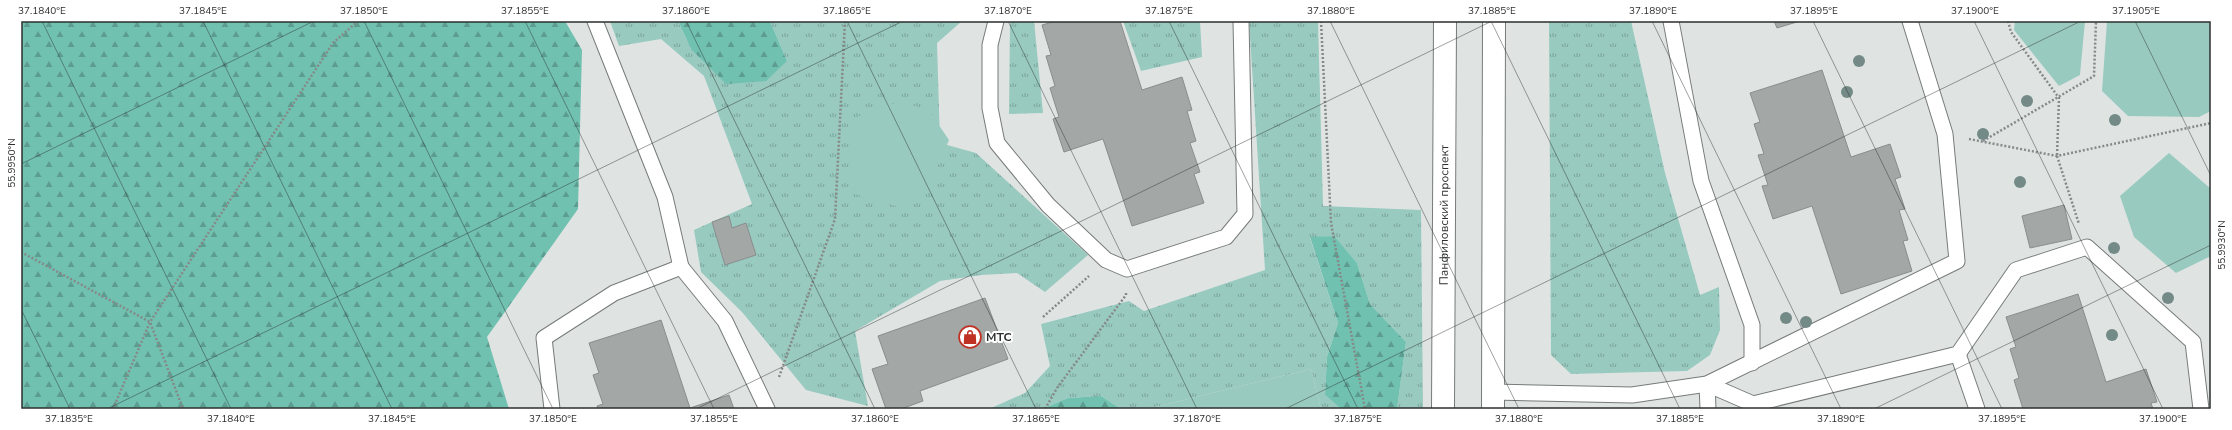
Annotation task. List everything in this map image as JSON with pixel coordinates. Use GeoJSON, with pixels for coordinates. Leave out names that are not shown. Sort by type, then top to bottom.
{"type":"FeatureCollection","features":[{"type":"Feature","properties":{"kind":"main road","name":"Панфиловский проспект"},"geometry":{"type":"LineString","coordinates":[[1443,409],[1445,21]]}},
{"type":"Feature","properties":{"kind":"main road"},"geometry":{"type":"LineString","coordinates":[[1493,400],[1494,21]]}},
{"type":"Feature","properties":{"kind":"lane"},"geometry":{"type":"LineString","coordinates":[[595,21],[665,197],[682,267],[725,321],[767,409]]}},
{"type":"Feature","properties":{"kind":"lane"},"geometry":{"type":"LineString","coordinates":[[996,21],[990,45],[990,108],[997,143],[1048,205],[1106,260],[1128,269],[1226,237],[1245,214],[1241,21]]}},
{"type":"Feature","properties":{"kind":"lane"},"geometry":{"type":"LineString","coordinates":[[1670,21],[1701,181],[1752,325],[1752,363]]}},
{"type":"Feature","properties":{"kind":"lane"},"geometry":{"type":"LineString","coordinates":[[1493,400],[1633,402],[1707,384],[1957,261],[1945,134],[1910,21]]}},
{"type":"Feature","properties":{"kind":"lane"},"geometry":{"type":"LineString","coordinates":[[1707,384],[1753,404],[1958,354],[2016,270],[2087,247],[2194,342],[2201,409]]}},
{"type":"Feature","properties":{"kind":"lane"},"geometry":{"type":"LineString","coordinates":[[552,409],[544,338],[614,293],[682,267]]}},
{"type":"Feature","properties":{"kind":"lane"},"geometry":{"type":"LineString","coordinates":[[1958,354],[1977,409]]}},
{"type":"Feature","properties":{"kind":"lane"},"geometry":{"type":"LineString","coordinates":[[1707,384],[1708,409]]}},
{"type":"Feature","properties":{"kind":"path"},"geometry":{"type":"LineString","coordinates":[[113,409],[150,322],[332,43],[358,21]]}},
{"type":"Feature","properties":{"kind":"path"},"geometry":{"type":"LineString","coordinates":[[778,380],[835,219],[845,21]]}},
{"type":"Feature","properties":{"kind":"path"},"geometry":{"type":"LineString","coordinates":[[1321,21],[1331,223],[1365,409]]}},
{"type":"Feature","properties":{"kind":"path"},"geometry":{"type":"LineString","coordinates":[[2008,21],[2011,32],[2059,98],[2057,156],[2087,247]]}},
{"type":"Feature","properties":{"kind":"path"},"geometry":{"type":"LineString","coordinates":[[1982,141],[2059,98],[2094,76],[2096,21]]}},
{"type":"Feature","properties":{"kind":"path"},"geometry":{"type":"LineString","coordinates":[[1945,134],[2057,156],[2211,123]]}},
{"type":"Feature","properties":{"kind":"path"},"geometry":{"type":"LineString","coordinates":[[21,252],[150,322],[183,409]]}},
{"type":"Feature","properties":{"kind":"path"},"geometry":{"type":"LineString","coordinates":[[1043,317],[1106,260]]}},
{"type":"Feature","properties":{"kind":"path"},"geometry":{"type":"LineString","coordinates":[[1045,409],[1057,388],[1126,295],[1128,269]]}},
{"type":"Feature","properties":{"kind":"green space"},"geometry":{"type":"Polygon","coordinates":[[[21,21],[565,21],[582,50],[578,209],[487,337],[509,409],[21,409],[21,21]]]}},
{"type":"Feature","properties":{"kind":"green space"},"geometry":{"type":"Polygon","coordinates":[[[610,21],[678,21],[691,49],[787,61],[770,21],[962,21],[937,43],[940,143],[976,153],[1088,255],[1045,292],[1017,273],[981,275],[940,281],[855,331],[868,406],[806,390],[742,312],[701,272],[694,230],[752,204],[704,76],[661,39],[619,46],[610,21]]]}},
{"type":"Feature","properties":{"kind":"green space"},"geometry":{"type":"Polygon","coordinates":[[[678,21],[770,21],[787,61],[766,81],[726,84],[691,49],[678,21]]]}},
{"type":"Feature","properties":{"kind":"green space"},"geometry":{"type":"Polygon","coordinates":[[[1010,21],[1034,21],[1043,113],[1009,114],[1010,21]]]}},
{"type":"Feature","properties":{"kind":"green space"},"geometry":{"type":"Polygon","coordinates":[[[1123,21],[1200,21],[1202,57],[1141,71],[1123,21]]]}},
{"type":"Feature","properties":{"kind":"green space"},"geometry":{"type":"Polygon","coordinates":[[[1249,21],[1318,21],[1323,206],[1421,210],[1423,409],[1397,409],[1406,342],[1370,304],[1357,263],[1333,236],[1310,238],[1338,323],[1327,357],[1325,395],[1341,409],[1321,409],[1311,369],[1147,409],[1121,409],[1101,396],[1068,398],[1042,409],[989,409],[1025,393],[1050,366],[1041,324],[1129,301],[1144,311],[1265,270],[1249,21]]]}},
{"type":"Feature","properties":{"kind":"green space"},"geometry":{"type":"Polygon","coordinates":[[[1549,21],[1631,21],[1665,173],[1700,295],[1719,287],[1720,330],[1710,355],[1687,371],[1571,374],[1551,355],[1549,21]]]}},
{"type":"Feature","properties":{"kind":"green space"},"geometry":{"type":"Polygon","coordinates":[[[2015,21],[2085,21],[2080,75],[2059,86],[2014,30],[2015,21]]]}},
{"type":"Feature","properties":{"kind":"green space"},"geometry":{"type":"Polygon","coordinates":[[[2107,21],[2211,21],[2211,111],[2199,117],[2128,116],[2102,91],[2107,21]]]}},
{"type":"Feature","properties":{"kind":"green space"},"geometry":{"type":"Polygon","coordinates":[[[901,103],[928,109],[949,140],[931,181],[896,206],[855,194],[850,173],[848,124],[873,106],[901,103]]]}},
{"type":"Feature","properties":{"kind":"green space"},"geometry":{"type":"Polygon","coordinates":[[[2169,153],[2211,189],[2211,256],[2176,273],[2134,237],[2120,196],[2169,153]]]}},
{"type":"Feature","properties":{"kind":"green space"},"geometry":{"type":"Polygon","coordinates":[[[1334,236],[1357,263],[1370,304],[1406,342],[1397,409],[1341,409],[1325,395],[1327,357],[1338,323],[1310,237],[1334,236]]]}},
{"type":"Feature","properties":{"kind":"green space"},"geometry":{"type":"Polygon","coordinates":[[[1311,369],[1321,409],[1147,409],[1311,369]]]}},
{"type":"Feature","properties":{"kind":"green space"},"geometry":{"type":"Polygon","coordinates":[[[1101,396],[1121,409],[1042,409],[1068,398],[1101,396]]]}},
{"type":"Feature","properties":{"kind":"building"},"geometry":{"type":"Polygon","coordinates":[[[1056,21],[1120,21],[1142,90],[1182,77],[1192,110],[1187,111],[1196,141],[1190,143],[1200,172],[1194,174],[1204,203],[1132,226],[1103,139],[1064,152],[1053,119],[1059,117],[1050,88],[1055,86],[1046,56],[1051,55],[1042,25],[1056,21]]]}},
{"type":"Feature","properties":{"kind":"building"},"geometry":{"type":"Polygon","coordinates":[[[1774,21],[1800,21],[1777,28],[1774,21]]]}},
{"type":"Feature","properties":{"kind":"building"},"geometry":{"type":"Polygon","coordinates":[[[1822,70],[1851,157],[1890,144],[1901,177],[1895,179],[1905,209],[1899,210],[1908,240],[1903,241],[1912,271],[1841,294],[1812,206],[1773,219],[1762,186],[1768,185],[1758,155],[1764,154],[1754,124],[1760,122],[1750,93],[1822,70]]]}},
{"type":"Feature","properties":{"kind":"building"},"geometry":{"type":"Polygon","coordinates":[[[2064,205],[2072,239],[2030,248],[2022,216],[2064,205]]]}},
{"type":"Feature","properties":{"kind":"building"},"geometry":{"type":"Polygon","coordinates":[[[729,216],[732,228],[746,223],[756,255],[725,265],[712,222],[729,216]]]}},
{"type":"Feature","properties":{"kind":"building"},"geometry":{"type":"Polygon","coordinates":[[[2078,294],[2106,382],[2146,369],[2157,402],[2151,403],[2153,409],[2023,409],[2014,380],[2019,378],[2010,349],[2016,347],[2006,317],[2078,294]]]}},
{"type":"Feature","properties":{"kind":"building"},"geometry":{"type":"Polygon","coordinates":[[[985,298],[1008,359],[920,391],[923,401],[901,409],[886,409],[872,369],[888,364],[878,336],[985,298]]]}},
{"type":"Feature","properties":{"kind":"building"},"geometry":{"type":"Polygon","coordinates":[[[661,320],[690,408],[729,395],[734,409],[598,409],[597,406],[603,404],[593,375],[599,373],[589,343],[661,320]]]}},
{"type":"Feature","properties":{"kind":"place","name":"МТС"},"geometry":{"type":"Point","coordinates":[970,337]}}]}
